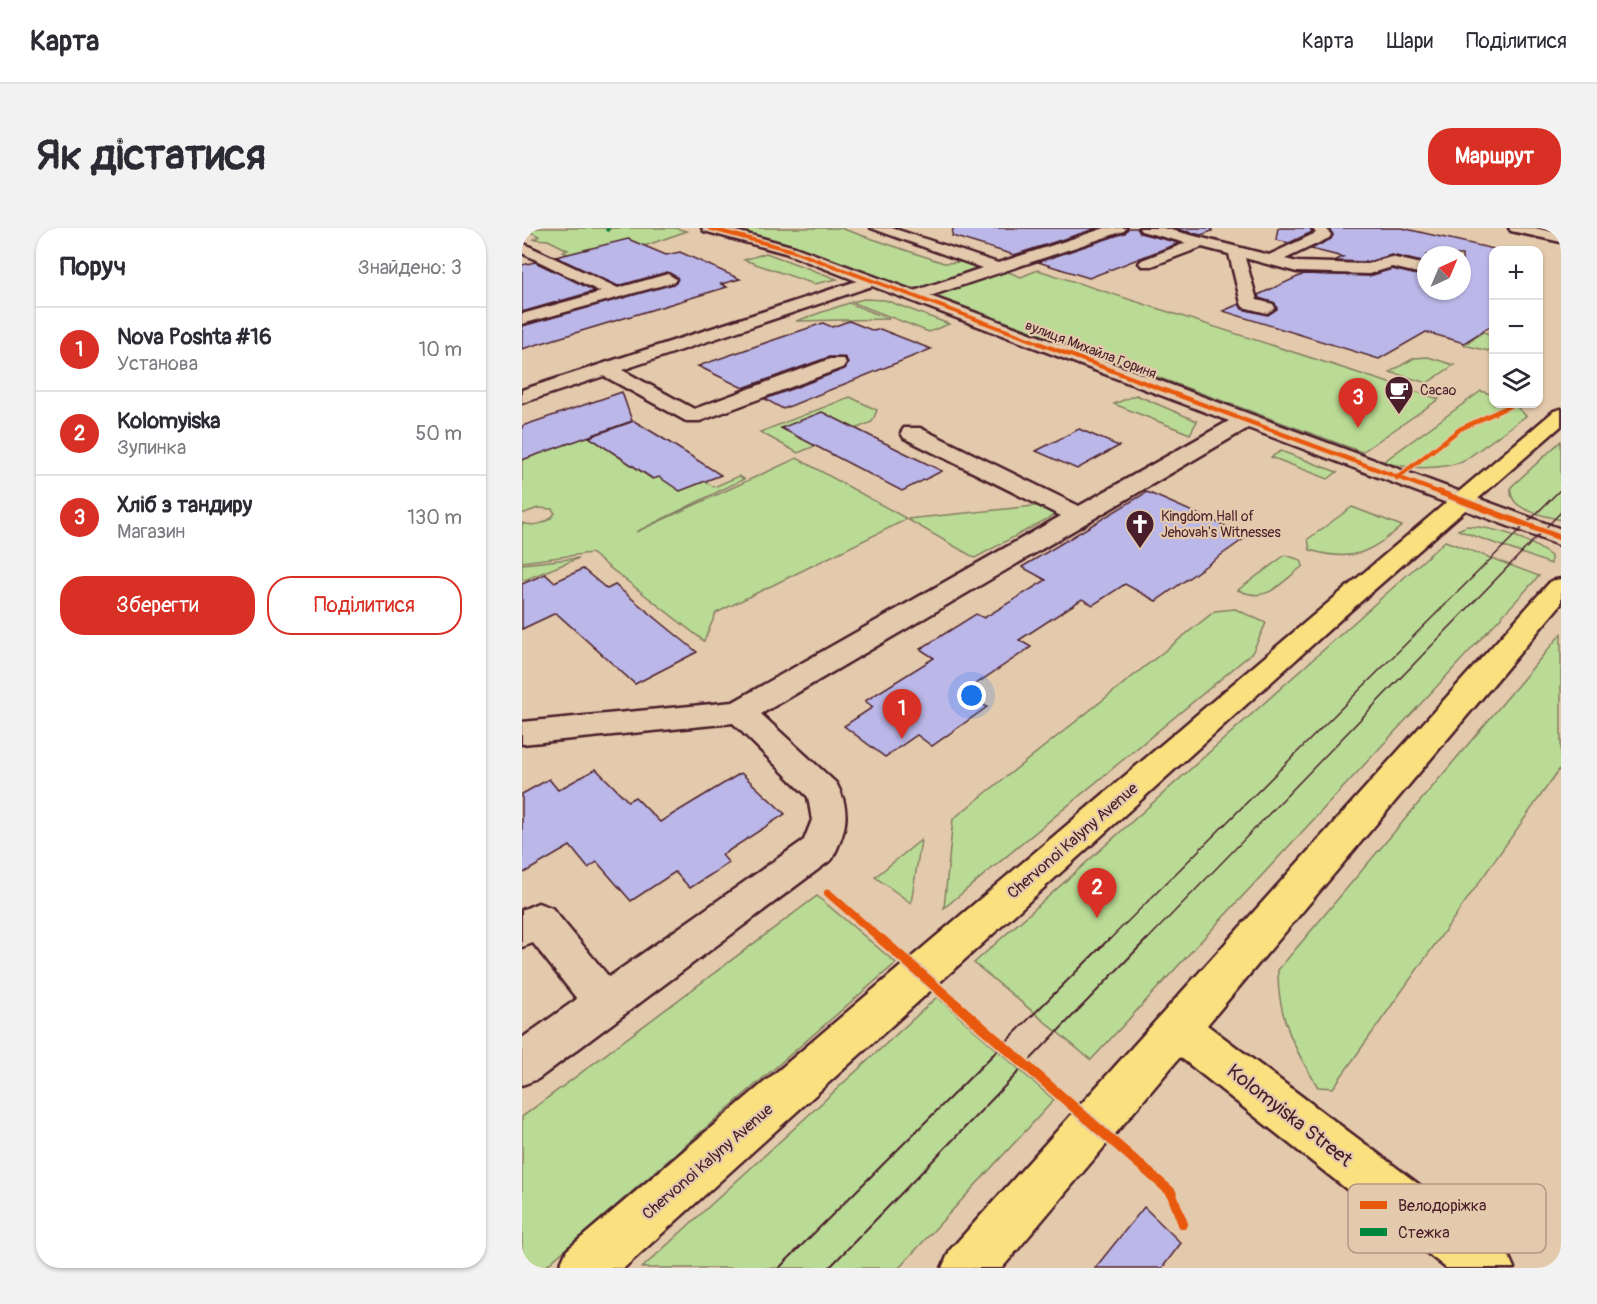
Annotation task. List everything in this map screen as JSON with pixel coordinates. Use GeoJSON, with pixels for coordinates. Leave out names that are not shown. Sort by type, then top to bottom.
{"type":"FeatureCollection","features":[{"type":"Feature","properties":{"kind":"main road","name":"Chervonoi Kalyny Avenue"},"geometry":{"type":"LineString","coordinates":[[585,1268],[1561,415]]}},
{"type":"Feature","properties":{"kind":"main road"},"geometry":{"type":"LineString","coordinates":[[968,1268],[1561,587]]}},
{"type":"Feature","properties":{"kind":"main road","name":"Kolomyiska Street"},"geometry":{"type":"LineString","coordinates":[[1177,1028],[1379,1184]]}},
{"type":"Feature","properties":{"kind":"main road","name":"Kolomyiska Street"},"geometry":{"type":"LineString","coordinates":[[1469,1253],[1488,1268]]}},
{"type":"Feature","properties":{"kind":"street","name":"вулиця Михайла Гориня"},"geometry":{"type":"LineString","coordinates":[[709,228],[789,250],[1561,538]]}},
{"type":"Feature","properties":{"kind":"street"},"geometry":{"type":"LineString","coordinates":[[878,228],[996,268]]}},
{"type":"Feature","properties":{"kind":"street"},"geometry":{"type":"LineString","coordinates":[[1071,228],[1096,234]]}},
{"type":"Feature","properties":{"kind":"street"},"geometry":{"type":"LineString","coordinates":[[912,297],[1119,228]]}},
{"type":"Feature","properties":{"kind":"street"},"geometry":{"type":"LineString","coordinates":[[1146,228],[1297,267],[1369,269],[1391,262],[1417,268]]}},
{"type":"Feature","properties":{"kind":"street"},"geometry":{"type":"LineString","coordinates":[[1271,260],[1324,235],[1319,228]]}},
{"type":"Feature","properties":{"kind":"street"},"geometry":{"type":"LineString","coordinates":[[1516,228],[1561,238]]}},
{"type":"Feature","properties":{"kind":"street"},"geometry":{"type":"LineString","coordinates":[[1147,263],[1202,242]]}},
{"type":"Feature","properties":{"kind":"street"},"geometry":{"type":"LineString","coordinates":[[522,247],[616,293]]}},
{"type":"Feature","properties":{"kind":"street"},"geometry":{"type":"LineString","coordinates":[[1236,251],[1249,303],[1267,308]]}},
{"type":"Feature","properties":{"kind":"street"},"geometry":{"type":"LineString","coordinates":[[522,319],[668,279]]}},
{"type":"Feature","properties":{"kind":"street"},"geometry":{"type":"LineString","coordinates":[[522,396],[872,281]]}},
{"type":"Feature","properties":{"kind":"street"},"geometry":{"type":"LineString","coordinates":[[605,369],[693,417],[837,363]]}},
{"type":"Feature","properties":{"kind":"street"},"geometry":{"type":"LineString","coordinates":[[522,733],[740,712],[1078,515],[1245,422]]}},
{"type":"Feature","properties":{"kind":"street"},"geometry":{"type":"LineString","coordinates":[[912,433],[1078,515]]}},
{"type":"Feature","properties":{"kind":"street"},"geometry":{"type":"LineString","coordinates":[[522,1064],[819,849],[830,820],[824,792],[740,712]]}},
{"type":"Feature","properties":{"kind":"street"},"geometry":{"type":"LineString","coordinates":[[522,930],[538,920],[606,1004]]}},
{"type":"Feature","properties":{"kind":"green space"},"geometry":{"type":"Polygon","coordinates":[[[522,228],[608,228],[606,230],[608,231],[611,228],[675,228],[687,231],[644,246],[683,272],[618,288],[604,281],[615,276],[563,252],[568,250],[548,240],[534,239],[539,236],[522,228]]]}},
{"type":"Feature","properties":{"kind":"green space"},"geometry":{"type":"Polygon","coordinates":[[[726,228],[840,228],[944,263],[963,262],[978,267],[920,288],[904,288],[796,248],[726,228]]]}},
{"type":"Feature","properties":{"kind":"green space"},"geometry":{"type":"Polygon","coordinates":[[[766,253],[837,279],[814,284],[744,260],[766,253]]]}},
{"type":"Feature","properties":{"kind":"green space"},"geometry":{"type":"Polygon","coordinates":[[[1003,270],[1021,277],[1038,270],[1439,399],[1362,452],[933,295],[1003,270]]]}},
{"type":"Feature","properties":{"kind":"green space"},"geometry":{"type":"Polygon","coordinates":[[[864,299],[885,300],[949,324],[929,332],[852,302],[864,299]]]}},
{"type":"Feature","properties":{"kind":"green space"},"geometry":{"type":"Polygon","coordinates":[[[849,303],[889,319],[796,321],[849,303]]]}},
{"type":"Feature","properties":{"kind":"green space"},"geometry":{"type":"Polygon","coordinates":[[[1483,332],[1489,334],[1488,351],[1464,345],[1483,332]]]}},
{"type":"Feature","properties":{"kind":"green space"},"geometry":{"type":"Polygon","coordinates":[[[1428,357],[1454,365],[1427,383],[1390,372],[1414,358],[1428,357]]]}},
{"type":"Feature","properties":{"kind":"green space"},"geometry":{"type":"Polygon","coordinates":[[[1481,391],[1489,394],[1489,408],[1518,408],[1526,416],[1462,462],[1422,468],[1383,462],[1481,391]]]}},
{"type":"Feature","properties":{"kind":"green space"},"geometry":{"type":"Polygon","coordinates":[[[1136,395],[1197,421],[1190,434],[1114,404],[1136,395]]]}},
{"type":"Feature","properties":{"kind":"green space"},"geometry":{"type":"Polygon","coordinates":[[[850,397],[877,410],[872,422],[798,453],[760,432],[850,397]]]}},
{"type":"Feature","properties":{"kind":"green space"},"geometry":{"type":"Polygon","coordinates":[[[591,435],[589,437],[652,479],[659,477],[680,491],[705,481],[714,487],[739,476],[744,479],[636,532],[797,458],[907,519],[716,613],[704,641],[591,553],[522,562],[522,523],[540,524],[549,520],[555,513],[552,509],[538,508],[522,514],[522,457],[525,459],[591,435]]]}},
{"type":"Feature","properties":{"kind":"green space"},"geometry":{"type":"Polygon","coordinates":[[[1561,441],[1561,520],[1521,507],[1511,495],[1511,487],[1561,441]]]}},
{"type":"Feature","properties":{"kind":"green space"},"geometry":{"type":"Polygon","coordinates":[[[1281,451],[1337,472],[1328,479],[1271,457],[1281,451]]]}},
{"type":"Feature","properties":{"kind":"green space"},"geometry":{"type":"Polygon","coordinates":[[[1044,505],[1060,512],[975,558],[907,519],[1044,505]]]}},
{"type":"Feature","properties":{"kind":"green space"},"geometry":{"type":"Polygon","coordinates":[[[1352,507],[1402,526],[1380,543],[1359,553],[1337,556],[1310,550],[1308,539],[1352,507]]]}},
{"type":"Feature","properties":{"kind":"green space"},"geometry":{"type":"Polygon","coordinates":[[[1467,526],[1489,529],[1522,539],[1551,556],[1551,564],[1458,530],[1467,526]]]}},
{"type":"Feature","properties":{"kind":"green space"},"geometry":{"type":"Polygon","coordinates":[[[1445,541],[1539,576],[1091,1060],[974,963],[1445,541]]]}},
{"type":"Feature","properties":{"kind":"green space"},"geometry":{"type":"Polygon","coordinates":[[[1285,555],[1301,560],[1303,566],[1273,590],[1265,593],[1248,594],[1238,590],[1285,555]]]}},
{"type":"Feature","properties":{"kind":"green space"},"geometry":{"type":"Polygon","coordinates":[[[579,558],[522,581],[522,564],[579,558]]]}},
{"type":"Feature","properties":{"kind":"green space"},"geometry":{"type":"Polygon","coordinates":[[[1235,609],[1266,623],[1252,653],[944,908],[953,819],[1215,611],[1235,609]]]}},
{"type":"Feature","properties":{"kind":"green space"},"geometry":{"type":"Polygon","coordinates":[[[1561,634],[1561,767],[1333,1088],[1318,1087],[1301,1059],[1284,1017],[1280,1002],[1278,970],[1561,634]]]}},
{"type":"Feature","properties":{"kind":"green space"},"geometry":{"type":"Polygon","coordinates":[[[921,840],[911,903],[875,877],[921,840]]]}},
{"type":"Feature","properties":{"kind":"green space"},"geometry":{"type":"Polygon","coordinates":[[[817,896],[896,963],[544,1268],[522,1268],[522,1117],[817,896]]]}},
{"type":"Feature","properties":{"kind":"green space"},"geometry":{"type":"Polygon","coordinates":[[[937,997],[1054,1100],[899,1268],[642,1268],[937,997]]]}},
{"type":"Feature","properties":{"kind":"building"},"geometry":{"type":"Polygon","coordinates":[[[953,228],[1098,228],[1014,255],[952,236],[953,228]]]}},
{"type":"Feature","properties":{"kind":"building"},"geometry":{"type":"Polygon","coordinates":[[[1128,228],[1137,228],[1140,233],[1179,243],[1089,278],[1038,262],[1125,233],[1128,228]]]}},
{"type":"Feature","properties":{"kind":"building"},"geometry":{"type":"Polygon","coordinates":[[[1172,228],[1212,228],[1212,231],[1201,235],[1172,228]]]}},
{"type":"Feature","properties":{"kind":"building"},"geometry":{"type":"Polygon","coordinates":[[[1278,228],[1310,228],[1312,232],[1289,243],[1276,240],[1278,228]]]}},
{"type":"Feature","properties":{"kind":"building"},"geometry":{"type":"Polygon","coordinates":[[[1329,228],[1402,228],[1489,248],[1489,327],[1464,343],[1426,332],[1379,359],[1223,311],[1239,304],[1242,309],[1268,315],[1277,309],[1275,303],[1259,298],[1258,295],[1304,274],[1369,276],[1392,269],[1417,275],[1417,300],[1471,300],[1471,246],[1417,246],[1417,261],[1392,255],[1368,262],[1334,261],[1343,257],[1311,249],[1331,239],[1333,235],[1329,228]]]}},
{"type":"Feature","properties":{"kind":"building"},"geometry":{"type":"Polygon","coordinates":[[[628,239],[666,255],[680,252],[740,279],[721,284],[727,287],[522,349],[522,326],[676,283],[677,277],[667,272],[618,286],[556,257],[628,239]]]}},
{"type":"Feature","properties":{"kind":"building"},"geometry":{"type":"Polygon","coordinates":[[[535,262],[595,291],[522,312],[522,265],[535,262]]]}},
{"type":"Feature","properties":{"kind":"building"},"geometry":{"type":"Polygon","coordinates":[[[849,321],[874,331],[880,329],[931,349],[783,409],[765,399],[845,369],[848,364],[846,358],[829,357],[743,388],[698,366],[823,323],[832,327],[849,321]]]}},
{"type":"Feature","properties":{"kind":"building"},"geometry":{"type":"Polygon","coordinates":[[[622,392],[632,421],[522,460],[522,426],[622,392]]]}},
{"type":"Feature","properties":{"kind":"building"},"geometry":{"type":"Polygon","coordinates":[[[822,412],[942,471],[902,491],[781,428],[822,412]]]}},
{"type":"Feature","properties":{"kind":"building"},"geometry":{"type":"Polygon","coordinates":[[[634,421],[721,475],[680,491],[659,477],[653,479],[589,437],[634,421]]]}},
{"type":"Feature","properties":{"kind":"building"},"geometry":{"type":"Polygon","coordinates":[[[1079,429],[1119,446],[1077,469],[1036,451],[1079,429]]]}},
{"type":"Feature","properties":{"kind":"building"},"geometry":{"type":"Polygon","coordinates":[[[1147,492],[1248,536],[1156,601],[1125,584],[1093,605],[1082,599],[1019,640],[1031,647],[964,692],[987,707],[932,746],[917,735],[885,757],[844,726],[873,707],[865,701],[934,658],[920,649],[976,614],[984,618],[1046,580],[1022,567],[1147,492]]]}},
{"type":"Feature","properties":{"kind":"building"},"geometry":{"type":"Polygon","coordinates":[[[583,569],[607,589],[615,585],[697,652],[635,684],[556,613],[522,629],[522,584],[545,574],[554,582],[583,569]]]}},
{"type":"Feature","properties":{"kind":"building"},"geometry":{"type":"Polygon","coordinates":[[[596,769],[628,801],[635,797],[660,822],[741,773],[785,814],[722,855],[729,863],[690,888],[675,872],[631,901],[597,862],[588,868],[570,846],[522,874],[522,794],[549,779],[558,790],[596,769]]]}},
{"type":"Feature","properties":{"kind":"building"},"geometry":{"type":"Polygon","coordinates":[[[1144,1207],[1181,1243],[1162,1268],[1095,1268],[1144,1207]]]}},
{"type":"Feature","properties":{"kind":"tram line"},"geometry":{"type":"LineString","coordinates":[[1108,941],[1561,489]]}},
{"type":"Feature","properties":{"kind":"tram line"},"geometry":{"type":"LineString","coordinates":[[1146,941],[1561,512]]}},
{"type":"Feature","properties":{"kind":"tram line"},"geometry":{"type":"LineString","coordinates":[[779,1268],[1109,939]]}},
{"type":"Feature","properties":{"kind":"tram line"},"geometry":{"type":"LineString","coordinates":[[829,1268],[1147,939]]}},
{"type":"Feature","properties":{"kind":"marked path"},"geometry":{"type":"LineString","coordinates":[[606,231],[609,228]]}},
{"type":"Feature","properties":{"kind":"cycle path"},"geometry":{"type":"LineString","coordinates":[[709,228],[790,250],[1561,538]]}},
{"type":"Feature","properties":{"kind":"cycle path"},"geometry":{"type":"LineString","coordinates":[[1397,478],[1460,429],[1505,408]]}},
{"type":"Feature","properties":{"kind":"cycle path"},"geometry":{"type":"LineString","coordinates":[[828,893],[1171,1192],[1183,1224]]}},
{"type":"Feature","properties":{"kind":"place","name":"Cacao"},"geometry":{"type":"Point","coordinates":[1399,416]}},
{"type":"Feature","properties":{"kind":"place","name":"Хліб з тандиру"},"geometry":{"type":"Point","coordinates":[1358,428]}},
{"type":"Feature","properties":{"kind":"place","name":"Kingdom Hall of Jehovah's Witnesses"},"geometry":{"type":"Point","coordinates":[1140,550]}},
{"type":"Feature","properties":{"kind":"place","name":"Nova Poshta #16"},"geometry":{"type":"Point","coordinates":[902,739]}},
{"type":"Feature","properties":{"kind":"place","name":"Kolomyiska"},"geometry":{"type":"Point","coordinates":[1097,918]}}]}
